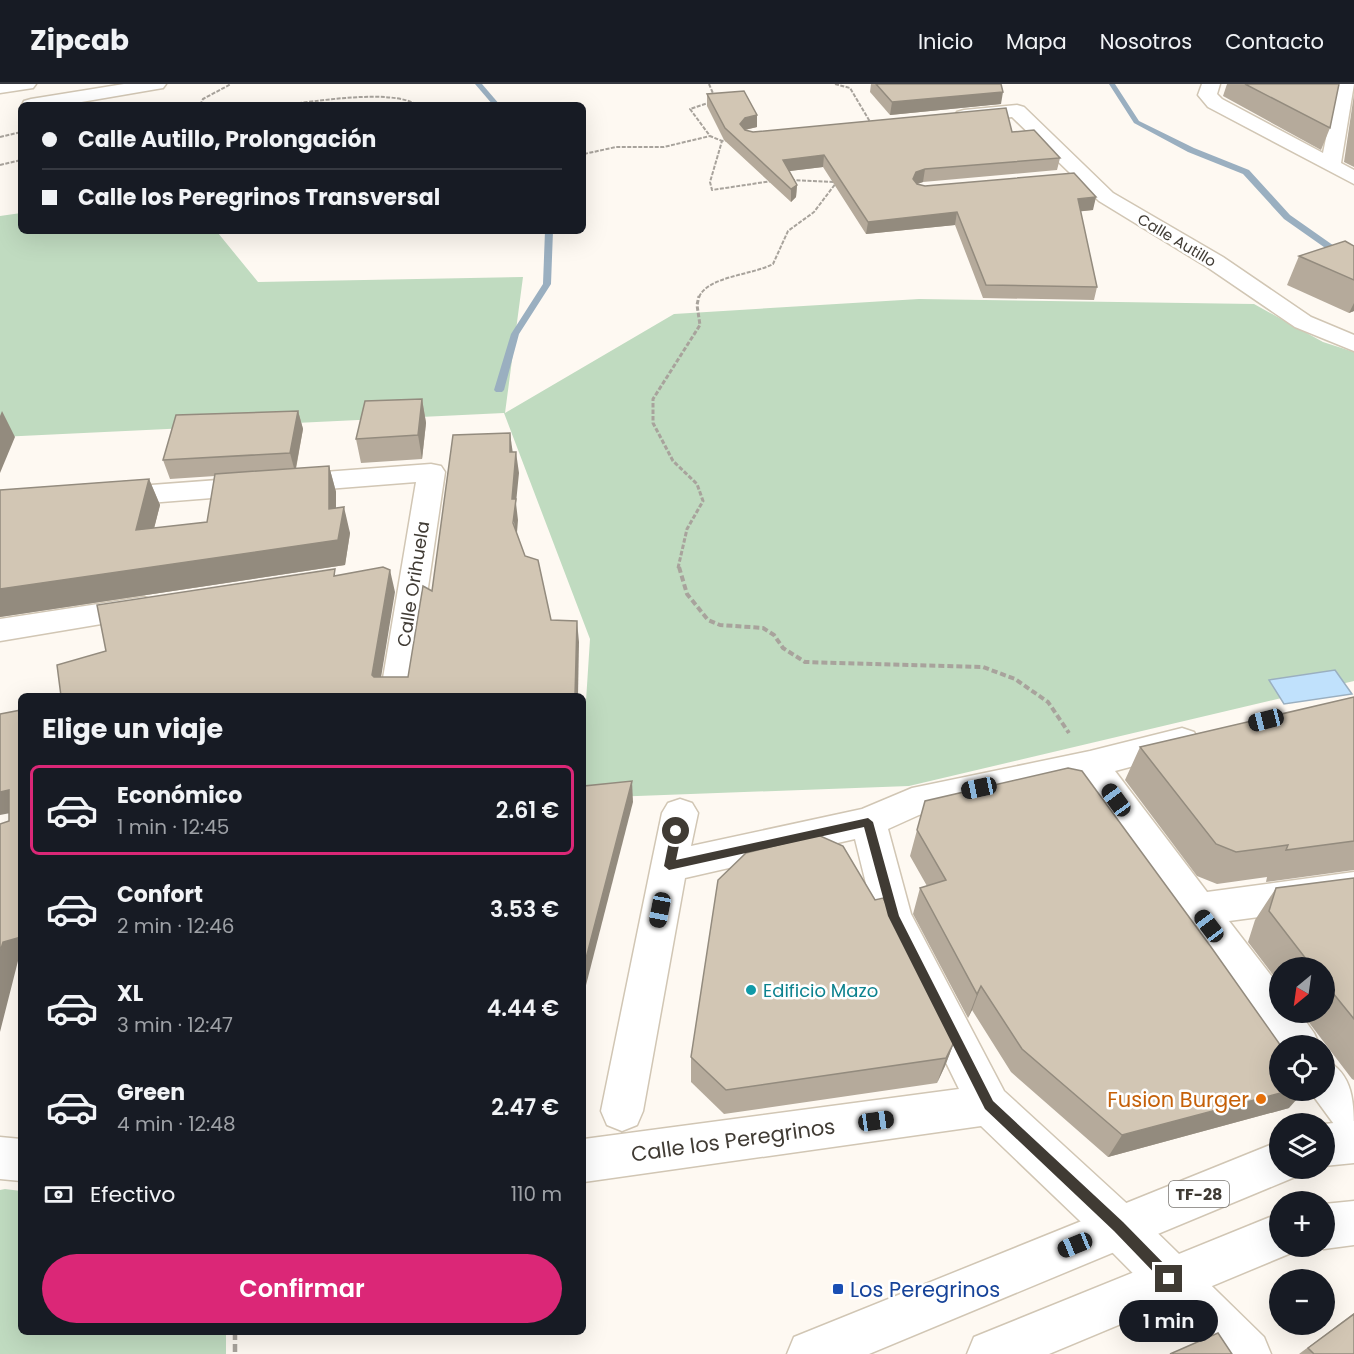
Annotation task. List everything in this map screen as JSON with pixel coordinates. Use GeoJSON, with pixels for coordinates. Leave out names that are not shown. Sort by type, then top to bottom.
{"type":"FeatureCollection","features":[{"type":"Feature","properties":{"kind":"street"},"geometry":{"type":"LineString","coordinates":[[0,88],[27,84]]}},
{"type":"Feature","properties":{"kind":"street"},"geometry":{"type":"LineString","coordinates":[[49,102],[157,84]]}},
{"type":"Feature","properties":{"kind":"street"},"geometry":{"type":"LineString","coordinates":[[1211,84],[1208,95],[1215,103],[1354,178]]}},
{"type":"Feature","properties":{"kind":"street"},"geometry":{"type":"LineString","coordinates":[[1331,165],[1346,84]]}},
{"type":"Feature","properties":{"kind":"street","name":"Calle Autillo"},"geometry":{"type":"LineString","coordinates":[[950,118],[1017,111],[1106,197],[1215,262],[1303,322],[1354,344]]}},
{"type":"Feature","properties":{"kind":"street"},"geometry":{"type":"LineString","coordinates":[[1060,178],[1083,176]]}},
{"type":"Feature","properties":{"kind":"street","name":"Calle Orihuela"},"geometry":{"type":"LineString","coordinates":[[84,499],[430,472],[404,569],[396,693]]}},
{"type":"Feature","properties":{"kind":"street"},"geometry":{"type":"LineString","coordinates":[[0,630],[173,604]]}},
{"type":"Feature","properties":{"kind":"street"},"geometry":{"type":"LineString","coordinates":[[669,866],[868,822],[912,802],[1090,764],[1216,732]]}},
{"type":"Feature","properties":{"kind":"street"},"geometry":{"type":"LineString","coordinates":[[1090,764],[1292,1035]]}},
{"type":"Feature","properties":{"kind":"street"},"geometry":{"type":"LineString","coordinates":[[622,1111],[680,813]]}},
{"type":"Feature","properties":{"kind":"street"},"geometry":{"type":"LineString","coordinates":[[868,822],[893,916],[989,1105],[1119,1227],[1247,1354]]}},
{"type":"Feature","properties":{"kind":"street"},"geometry":{"type":"LineString","coordinates":[[1196,909],[1354,888]]}},
{"type":"Feature","properties":{"kind":"street"},"geometry":{"type":"LineString","coordinates":[[1335,1092],[1354,1117]]}},
{"type":"Feature","properties":{"kind":"street","name":"Calle los Peregrinos"},"geometry":{"type":"LineString","coordinates":[[586,1161],[989,1105]]}},
{"type":"Feature","properties":{"kind":"street"},"geometry":{"type":"LineString","coordinates":[[1335,1144],[1354,1142]]}},
{"type":"Feature","properties":{"kind":"street"},"geometry":{"type":"LineString","coordinates":[[0,1158],[18,1160]]}},
{"type":"Feature","properties":{"kind":"street","name":"TF-28"},"geometry":{"type":"LineString","coordinates":[[811,1354],[1269,1166]]}},
{"type":"Feature","properties":{"kind":"street"},"geometry":{"type":"LineString","coordinates":[[1335,1226],[1354,1223]]}},
{"type":"Feature","properties":{"kind":"street"},"geometry":{"type":"LineString","coordinates":[[991,1354],[1269,1239]]}},
{"type":"Feature","properties":{"kind":"path"},"geometry":{"type":"LineString","coordinates":[[202,102],[231,84]]}},
{"type":"Feature","properties":{"kind":"path"},"geometry":{"type":"LineString","coordinates":[[709,84],[716,100],[690,109],[710,136],[722,141],[732,139]]}},
{"type":"Feature","properties":{"kind":"path"},"geometry":{"type":"LineString","coordinates":[[835,84],[850,88],[872,125]]}},
{"type":"Feature","properties":{"kind":"path"},"geometry":{"type":"LineString","coordinates":[[311,102],[370,96],[412,102]]}},
{"type":"Feature","properties":{"kind":"path"},"geometry":{"type":"LineString","coordinates":[[0,137],[18,133]]}},
{"type":"Feature","properties":{"kind":"path"},"geometry":{"type":"LineString","coordinates":[[586,154],[616,147],[664,147],[710,136]]}},
{"type":"Feature","properties":{"kind":"path"},"geometry":{"type":"LineString","coordinates":[[722,141],[710,182],[712,190],[782,180],[839,182],[829,188],[821,205],[813,214],[788,230],[782,238],[781,254],[771,265],[717,282],[703,289],[697,300],[700,325],[653,399],[653,423],[673,461],[697,484],[703,501],[687,528],[678,570],[687,594],[708,620],[720,625],[764,628],[774,635],[783,648],[805,662],[983,667],[1015,679],[1048,702],[1090,764]]}},
{"type":"Feature","properties":{"kind":"path"},"geometry":{"type":"LineString","coordinates":[[0,165],[18,161]]}},
{"type":"Feature","properties":{"kind":"path"},"geometry":{"type":"LineString","coordinates":[[235,1335],[235,1354]]}},
{"type":"Feature","properties":{"kind":"green space"},"geometry":{"type":"Polygon","coordinates":[[[18,213],[18,234],[219,234],[258,282],[523,277],[505,413],[674,314],[919,299],[1254,304],[1323,342],[1354,352],[1354,681],[909,786],[586,798],[586,701],[590,639],[504,413],[0,437],[0,216],[18,213]]]}},
{"type":"Feature","properties":{"kind":"green space"},"geometry":{"type":"Polygon","coordinates":[[[0,1190],[18,1191],[18,1335],[226,1335],[226,1354],[0,1354],[0,1190]]]}},
{"type":"Feature","properties":{"kind":"water"},"geometry":{"type":"Polygon","coordinates":[[[1335,670],[1352,694],[1284,704],[1269,680],[1335,670]]]}},
{"type":"Feature","properties":{"kind":"building"},"geometry":{"type":"Polygon","coordinates":[[[876,84],[1001,84],[1003,92],[892,102],[876,84]]]}},
{"type":"Feature","properties":{"kind":"building"},"geometry":{"type":"Polygon","coordinates":[[[1245,84],[1339,84],[1330,128],[1245,84]]]}},
{"type":"Feature","properties":{"kind":"building"},"geometry":{"type":"Polygon","coordinates":[[[744,91],[757,115],[745,118],[740,124],[745,130],[753,132],[1006,108],[1012,132],[1034,130],[1060,158],[925,169],[916,172],[913,179],[917,184],[925,186],[1074,173],[1096,197],[1078,199],[1097,287],[986,285],[957,212],[868,222],[824,155],[783,160],[797,185],[791,189],[725,128],[707,94],[744,91]]]}},
{"type":"Feature","properties":{"kind":"building"},"geometry":{"type":"Polygon","coordinates":[[[1345,241],[1354,246],[1354,280],[1299,256],[1345,241]]]}},
{"type":"Feature","properties":{"kind":"building"},"geometry":{"type":"Polygon","coordinates":[[[422,399],[418,435],[356,439],[365,401],[422,399]]]}},
{"type":"Feature","properties":{"kind":"building"},"geometry":{"type":"Polygon","coordinates":[[[298,411],[290,453],[163,460],[176,415],[298,411]]]}},
{"type":"Feature","properties":{"kind":"building"},"geometry":{"type":"Polygon","coordinates":[[[510,433],[510,452],[516,452],[512,499],[516,499],[513,523],[525,556],[538,560],[551,620],[577,621],[575,693],[61,693],[57,665],[106,651],[97,605],[335,569],[334,576],[383,567],[390,570],[372,675],[374,677],[408,677],[423,586],[432,591],[453,435],[510,433]]]}},
{"type":"Feature","properties":{"kind":"building"},"geometry":{"type":"Polygon","coordinates":[[[329,466],[329,509],[344,507],[338,540],[0,589],[0,490],[149,479],[136,530],[207,522],[215,474],[329,466]]]}},
{"type":"Feature","properties":{"kind":"building"},"geometry":{"type":"Polygon","coordinates":[[[1354,697],[1354,841],[1286,850],[1288,845],[1236,852],[1216,844],[1140,747],[1354,697]]]}},
{"type":"Feature","properties":{"kind":"building"},"geometry":{"type":"Polygon","coordinates":[[[18,711],[18,938],[3,942],[0,952],[0,824],[9,821],[9,790],[0,792],[0,714],[18,711]]]}},
{"type":"Feature","properties":{"kind":"building"},"geometry":{"type":"Polygon","coordinates":[[[1068,768],[1082,771],[1273,1035],[1269,1035],[1269,1096],[1122,1135],[1022,1049],[981,986],[977,994],[920,888],[946,880],[917,830],[925,801],[1068,768]]]}},
{"type":"Feature","properties":{"kind":"building"},"geometry":{"type":"Polygon","coordinates":[[[632,781],[586,958],[586,786],[632,781]]]}},
{"type":"Feature","properties":{"kind":"building","name":"Edificio Mazo"},"geometry":{"type":"Polygon","coordinates":[[[818,835],[843,846],[875,900],[883,898],[955,1040],[946,1058],[726,1090],[691,1057],[718,880],[746,853],[818,835]]]}},
{"type":"Feature","properties":{"kind":"building"},"geometry":{"type":"Polygon","coordinates":[[[1354,878],[1354,1019],[1335,996],[1335,957],[1305,957],[1269,911],[1276,888],[1354,878]]]}},
{"type":"Feature","properties":{"kind":"building"},"geometry":{"type":"Polygon","coordinates":[[[1354,1314],[1354,1354],[1314,1354],[1308,1348],[1326,1335],[1335,1335],[1335,1328],[1354,1314]]]}},
{"type":"Feature","properties":{"kind":"building"},"geometry":{"type":"Polygon","coordinates":[[[1218,1333],[1232,1354],[1170,1354],[1218,1333]]]}},
{"type":"Feature","properties":{"kind":"waterway"},"geometry":{"type":"LineString","coordinates":[[478,84],[494,102]]}},
{"type":"Feature","properties":{"kind":"waterway"},"geometry":{"type":"LineString","coordinates":[[1112,84],[1136,122],[1191,150],[1246,172],[1287,217],[1334,250],[1354,259]]}},
{"type":"Feature","properties":{"kind":"waterway"},"geometry":{"type":"LineString","coordinates":[[499,390],[515,334],[547,284],[549,234]]}},
{"type":"Feature","properties":{"kind":"place","name":"Edificio Mazo"},"geometry":{"type":"Point","coordinates":[751,990]}},
{"type":"Feature","properties":{"kind":"place","name":"Fusion Burger"},"geometry":{"type":"Point","coordinates":[1261,1099]}},
{"type":"Feature","properties":{"kind":"place","name":"Los Peregrinos"},"geometry":{"type":"Point","coordinates":[838,1289]}},
{"type":"Feature","properties":{"kind":"route"},"geometry":{"type":"LineString","coordinates":[[676,831],[669,866],[868,822],[893,916],[989,1105],[1119,1227],[1169,1279]]}}]}
